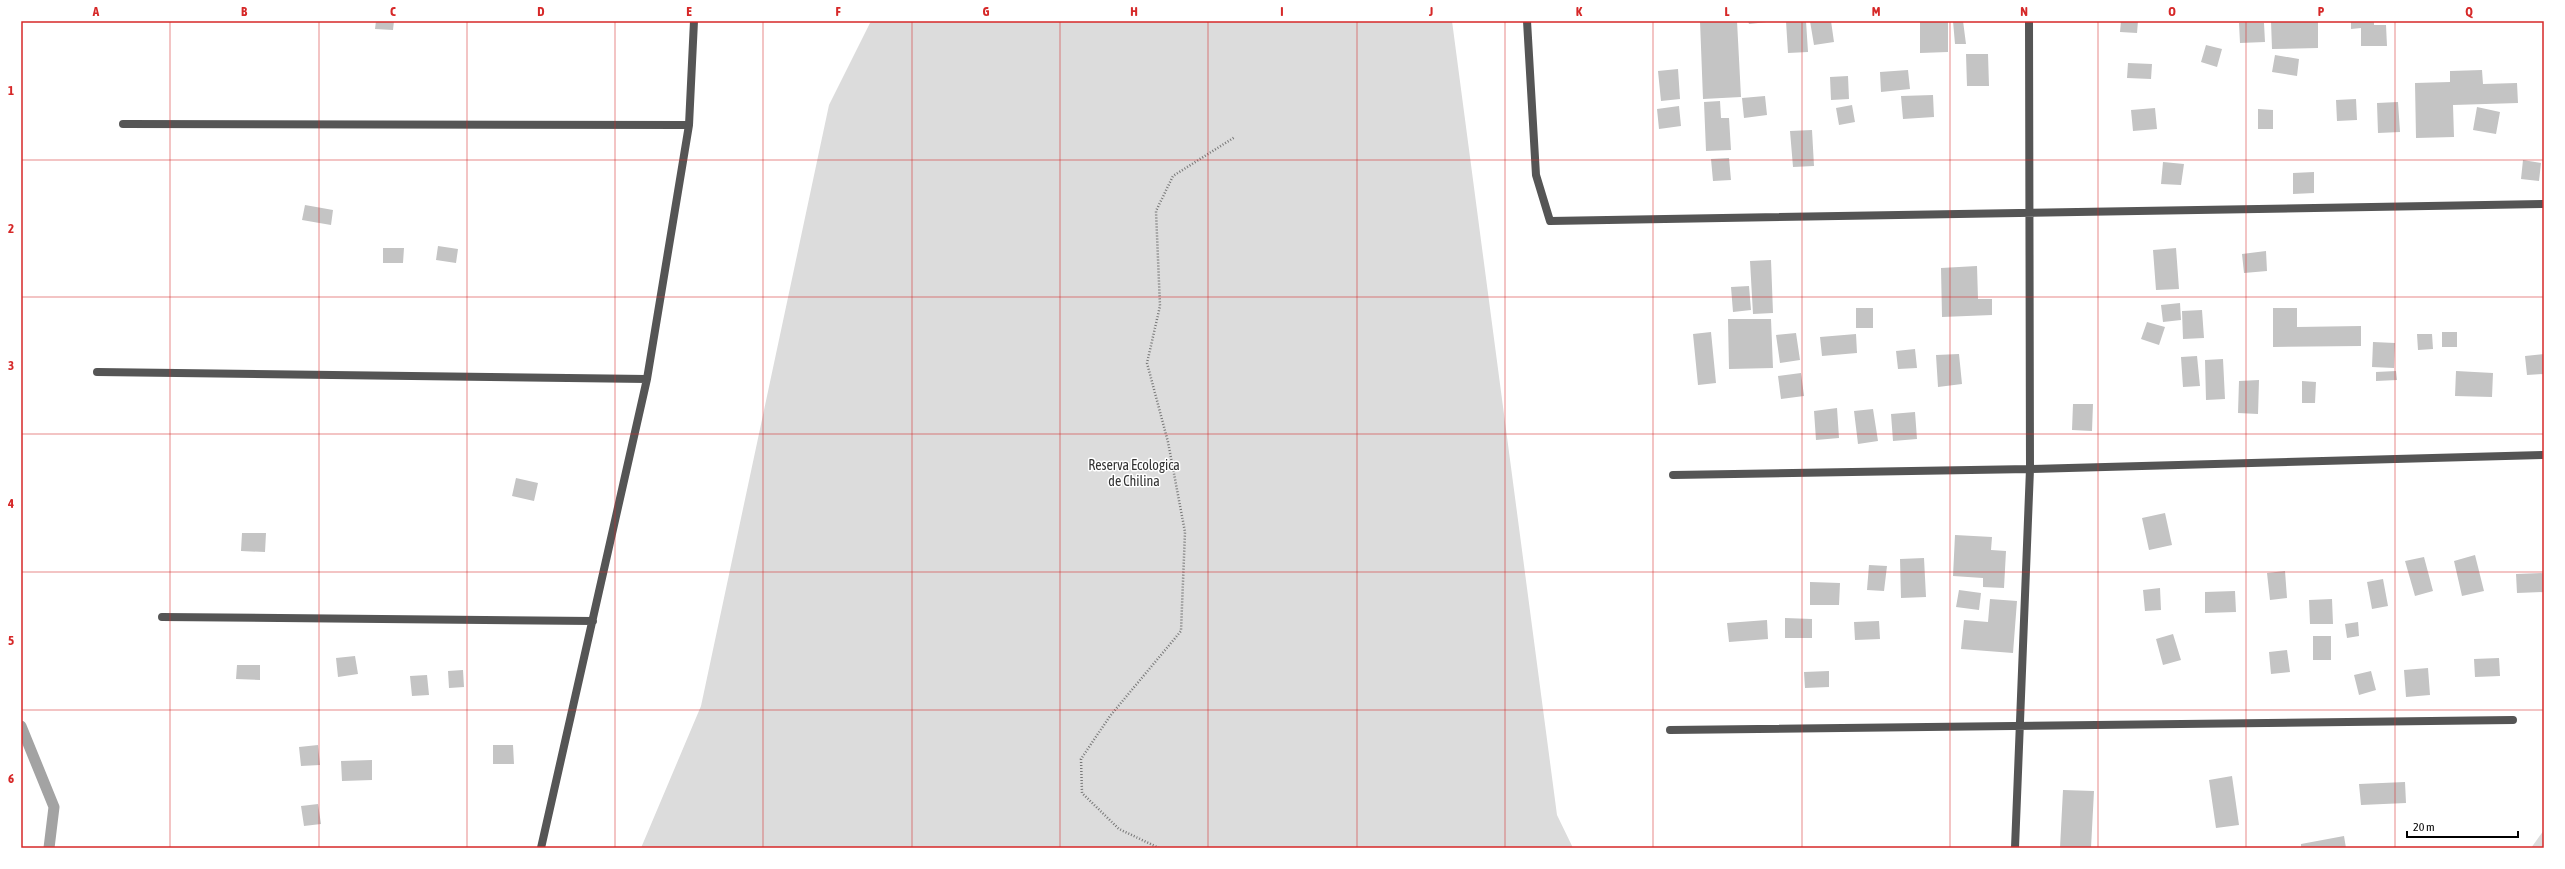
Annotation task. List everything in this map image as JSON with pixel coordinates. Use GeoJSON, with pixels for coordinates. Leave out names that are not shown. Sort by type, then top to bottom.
{"type":"FeatureCollection","features":[{"type":"Feature","properties":{"kind":"street"},"geometry":{"type":"LineString","coordinates":[[541,848],[647,379],[689,125],[694,21]]}},
{"type":"Feature","properties":{"kind":"street"},"geometry":{"type":"LineString","coordinates":[[1527,21],[1536,175],[1550,221],[2544,204]]}},
{"type":"Feature","properties":{"kind":"street"},"geometry":{"type":"LineString","coordinates":[[2015,848],[2030,469],[2029,21]]}},
{"type":"Feature","properties":{"kind":"street"},"geometry":{"type":"LineString","coordinates":[[123,124],[689,125]]}},
{"type":"Feature","properties":{"kind":"street"},"geometry":{"type":"LineString","coordinates":[[97,372],[647,379]]}},
{"type":"Feature","properties":{"kind":"street"},"geometry":{"type":"LineString","coordinates":[[1673,475],[2030,469],[2543,455]]}},
{"type":"Feature","properties":{"kind":"street"},"geometry":{"type":"LineString","coordinates":[[162,617],[593,621]]}},
{"type":"Feature","properties":{"kind":"street"},"geometry":{"type":"LineString","coordinates":[[1670,730],[2513,720]]}},
{"type":"Feature","properties":{"kind":"path"},"geometry":{"type":"LineString","coordinates":[[1159,848],[1119,829],[1082,793],[1081,759],[1110,716],[1181,631],[1185,532],[1168,442],[1147,363],[1160,306],[1156,211],[1173,176],[1235,137]]}},
{"type":"Feature","properties":{"kind":"green space","name":"Reserva Ecologica de Chilina"},"geometry":{"type":"Polygon","coordinates":[[[871,21],[1452,21],[1557,815],[1573,848],[641,848],[701,706],[829,105],[871,21]]]}},
{"type":"Feature","properties":{"kind":"green space"},"geometry":{"type":"Polygon","coordinates":[[[2544,830],[2544,848],[2531,848],[2544,830]]]}},
{"type":"Feature","properties":{"kind":"building"},"geometry":{"type":"Polygon","coordinates":[[[376,21],[394,21],[393,30],[375,29],[376,21]]]}},
{"type":"Feature","properties":{"kind":"building"},"geometry":{"type":"Polygon","coordinates":[[[1700,21],[1737,21],[1741,97],[1703,99],[1700,21]]]}},
{"type":"Feature","properties":{"kind":"building"},"geometry":{"type":"Polygon","coordinates":[[[1748,21],[1767,21],[1767,22],[1749,24],[1748,21]]]}},
{"type":"Feature","properties":{"kind":"building"},"geometry":{"type":"Polygon","coordinates":[[[1786,21],[1806,21],[1808,52],[1788,53],[1786,21]]]}},
{"type":"Feature","properties":{"kind":"building"},"geometry":{"type":"Polygon","coordinates":[[[1810,21],[1831,21],[1834,42],[1814,45],[1810,21]]]}},
{"type":"Feature","properties":{"kind":"building"},"geometry":{"type":"Polygon","coordinates":[[[1920,21],[1948,21],[1948,52],[1920,53],[1920,21]]]}},
{"type":"Feature","properties":{"kind":"building"},"geometry":{"type":"Polygon","coordinates":[[[1953,21],[1963,21],[1966,44],[1955,44],[1953,21]]]}},
{"type":"Feature","properties":{"kind":"building"},"geometry":{"type":"Polygon","coordinates":[[[2121,21],[2138,21],[2137,33],[2120,32],[2121,21]]]}},
{"type":"Feature","properties":{"kind":"building"},"geometry":{"type":"Polygon","coordinates":[[[2271,21],[2318,21],[2318,48],[2272,49],[2271,21]]]}},
{"type":"Feature","properties":{"kind":"building"},"geometry":{"type":"Polygon","coordinates":[[[2351,21],[2374,21],[2374,25],[2386,25],[2387,46],[2361,46],[2361,28],[2351,29],[2351,21]]]}},
{"type":"Feature","properties":{"kind":"building"},"geometry":{"type":"Polygon","coordinates":[[[2239,23],[2264,23],[2265,42],[2240,43],[2239,23]]]}},
{"type":"Feature","properties":{"kind":"building"},"geometry":{"type":"Polygon","coordinates":[[[2206,45],[2222,49],[2217,67],[2201,62],[2206,45]]]}},
{"type":"Feature","properties":{"kind":"building"},"geometry":{"type":"Polygon","coordinates":[[[1966,54],[1988,54],[1989,86],[1967,86],[1966,54]]]}},
{"type":"Feature","properties":{"kind":"building"},"geometry":{"type":"Polygon","coordinates":[[[2275,55],[2299,59],[2297,76],[2272,72],[2275,55]]]}},
{"type":"Feature","properties":{"kind":"building"},"geometry":{"type":"Polygon","coordinates":[[[2128,63],[2152,64],[2151,79],[2127,78],[2128,63]]]}},
{"type":"Feature","properties":{"kind":"building"},"geometry":{"type":"Polygon","coordinates":[[[1678,69],[1680,99],[1661,101],[1658,71],[1678,69]]]}},
{"type":"Feature","properties":{"kind":"building"},"geometry":{"type":"Polygon","coordinates":[[[1908,70],[1910,89],[1881,92],[1880,72],[1908,70]]]}},
{"type":"Feature","properties":{"kind":"building"},"geometry":{"type":"Polygon","coordinates":[[[2482,70],[2483,84],[2517,83],[2518,103],[2453,105],[2454,137],[2416,138],[2415,83],[2450,82],[2450,71],[2482,70]]]}},
{"type":"Feature","properties":{"kind":"building"},"geometry":{"type":"Polygon","coordinates":[[[1848,76],[1849,99],[1831,100],[1830,77],[1848,76]]]}},
{"type":"Feature","properties":{"kind":"building"},"geometry":{"type":"Polygon","coordinates":[[[1933,95],[1934,117],[1903,119],[1901,96],[1933,95]]]}},
{"type":"Feature","properties":{"kind":"building"},"geometry":{"type":"Polygon","coordinates":[[[1765,96],[1767,115],[1744,118],[1742,98],[1765,96]]]}},
{"type":"Feature","properties":{"kind":"building"},"geometry":{"type":"Polygon","coordinates":[[[2356,99],[2357,120],[2337,121],[2336,100],[2356,99]]]}},
{"type":"Feature","properties":{"kind":"building"},"geometry":{"type":"Polygon","coordinates":[[[1720,101],[1721,118],[1729,118],[1731,150],[1706,151],[1704,102],[1720,101]]]}},
{"type":"Feature","properties":{"kind":"building"},"geometry":{"type":"Polygon","coordinates":[[[2398,102],[2400,132],[2378,133],[2377,103],[2398,102]]]}},
{"type":"Feature","properties":{"kind":"building"},"geometry":{"type":"Polygon","coordinates":[[[1852,105],[1855,122],[1839,125],[1836,108],[1852,105]]]}},
{"type":"Feature","properties":{"kind":"building"},"geometry":{"type":"Polygon","coordinates":[[[1679,106],[1681,126],[1659,129],[1657,109],[1679,106]]]}},
{"type":"Feature","properties":{"kind":"building"},"geometry":{"type":"Polygon","coordinates":[[[2477,107],[2500,112],[2496,134],[2473,130],[2477,107]]]}},
{"type":"Feature","properties":{"kind":"building"},"geometry":{"type":"Polygon","coordinates":[[[2155,108],[2157,129],[2133,131],[2131,110],[2155,108]]]}},
{"type":"Feature","properties":{"kind":"building"},"geometry":{"type":"Polygon","coordinates":[[[2258,109],[2273,110],[2273,129],[2258,129],[2258,109]]]}},
{"type":"Feature","properties":{"kind":"building"},"geometry":{"type":"Polygon","coordinates":[[[1812,130],[1814,166],[1793,167],[1790,131],[1812,130]]]}},
{"type":"Feature","properties":{"kind":"building"},"geometry":{"type":"Polygon","coordinates":[[[1729,158],[1731,180],[1713,181],[1711,159],[1729,158]]]}},
{"type":"Feature","properties":{"kind":"building"},"geometry":{"type":"Polygon","coordinates":[[[2523,160],[2541,163],[2539,181],[2521,179],[2523,160]]]}},
{"type":"Feature","properties":{"kind":"building"},"geometry":{"type":"Polygon","coordinates":[[[2163,162],[2184,164],[2181,185],[2161,184],[2163,162]]]}},
{"type":"Feature","properties":{"kind":"building"},"geometry":{"type":"Polygon","coordinates":[[[2314,172],[2314,193],[2293,194],[2293,173],[2314,172]]]}},
{"type":"Feature","properties":{"kind":"building"},"geometry":{"type":"Polygon","coordinates":[[[305,205],[333,210],[331,225],[302,220],[305,205]]]}},
{"type":"Feature","properties":{"kind":"building"},"geometry":{"type":"Polygon","coordinates":[[[438,246],[458,249],[456,263],[436,260],[438,246]]]}},
{"type":"Feature","properties":{"kind":"building"},"geometry":{"type":"Polygon","coordinates":[[[383,248],[404,248],[403,263],[383,263],[383,248]]]}},
{"type":"Feature","properties":{"kind":"building"},"geometry":{"type":"Polygon","coordinates":[[[2176,248],[2179,289],[2156,290],[2153,250],[2176,248]]]}},
{"type":"Feature","properties":{"kind":"building"},"geometry":{"type":"Polygon","coordinates":[[[2266,251],[2267,271],[2244,273],[2242,254],[2266,251]]]}},
{"type":"Feature","properties":{"kind":"building"},"geometry":{"type":"Polygon","coordinates":[[[1771,260],[1773,313],[1753,314],[1750,261],[1771,260]]]}},
{"type":"Feature","properties":{"kind":"building"},"geometry":{"type":"Polygon","coordinates":[[[1977,266],[1978,299],[1992,299],[1992,315],[1942,317],[1941,268],[1977,266]]]}},
{"type":"Feature","properties":{"kind":"building"},"geometry":{"type":"Polygon","coordinates":[[[1749,286],[1751,310],[1733,312],[1731,287],[1749,286]]]}},
{"type":"Feature","properties":{"kind":"building"},"geometry":{"type":"Polygon","coordinates":[[[2180,303],[2181,320],[2163,322],[2161,305],[2180,303]]]}},
{"type":"Feature","properties":{"kind":"building"},"geometry":{"type":"Polygon","coordinates":[[[1856,308],[1873,308],[1873,328],[1856,328],[1856,308]]]}},
{"type":"Feature","properties":{"kind":"building"},"geometry":{"type":"Polygon","coordinates":[[[2273,308],[2297,308],[2297,327],[2361,326],[2361,346],[2273,347],[2273,308]]]}},
{"type":"Feature","properties":{"kind":"building"},"geometry":{"type":"Polygon","coordinates":[[[2202,310],[2204,338],[2183,339],[2182,311],[2202,310]]]}},
{"type":"Feature","properties":{"kind":"building"},"geometry":{"type":"Polygon","coordinates":[[[1728,319],[1771,319],[1773,368],[1729,369],[1728,319]]]}},
{"type":"Feature","properties":{"kind":"building"},"geometry":{"type":"Polygon","coordinates":[[[2147,322],[2165,327],[2159,345],[2141,339],[2147,322]]]}},
{"type":"Feature","properties":{"kind":"building"},"geometry":{"type":"Polygon","coordinates":[[[1711,332],[1716,383],[1698,385],[1693,334],[1711,332]]]}},
{"type":"Feature","properties":{"kind":"building"},"geometry":{"type":"Polygon","coordinates":[[[2442,332],[2457,332],[2457,347],[2442,347],[2442,332]]]}},
{"type":"Feature","properties":{"kind":"building"},"geometry":{"type":"Polygon","coordinates":[[[1796,333],[1800,360],[1780,363],[1776,335],[1796,333]]]}},
{"type":"Feature","properties":{"kind":"building"},"geometry":{"type":"Polygon","coordinates":[[[1856,334],[1857,353],[1822,356],[1820,337],[1856,334]]]}},
{"type":"Feature","properties":{"kind":"building"},"geometry":{"type":"Polygon","coordinates":[[[2417,334],[2432,334],[2433,349],[2418,350],[2417,334]]]}},
{"type":"Feature","properties":{"kind":"building"},"geometry":{"type":"Polygon","coordinates":[[[2373,342],[2395,343],[2394,368],[2372,367],[2373,342]]]}},
{"type":"Feature","properties":{"kind":"building"},"geometry":{"type":"Polygon","coordinates":[[[1915,349],[1917,368],[1898,369],[1896,351],[1915,349]]]}},
{"type":"Feature","properties":{"kind":"building"},"geometry":{"type":"Polygon","coordinates":[[[1959,354],[1962,384],[1938,387],[1936,355],[1959,354]]]}},
{"type":"Feature","properties":{"kind":"building"},"geometry":{"type":"Polygon","coordinates":[[[2544,354],[2544,374],[2527,375],[2525,356],[2544,354]]]}},
{"type":"Feature","properties":{"kind":"building"},"geometry":{"type":"Polygon","coordinates":[[[2197,356],[2200,386],[2183,387],[2181,357],[2197,356]]]}},
{"type":"Feature","properties":{"kind":"building"},"geometry":{"type":"Polygon","coordinates":[[[2223,359],[2225,399],[2206,400],[2205,360],[2223,359]]]}},
{"type":"Feature","properties":{"kind":"building"},"geometry":{"type":"Polygon","coordinates":[[[2396,371],[2397,380],[2376,381],[2376,372],[2396,371]]]}},
{"type":"Feature","properties":{"kind":"building"},"geometry":{"type":"Polygon","coordinates":[[[2456,371],[2493,373],[2492,397],[2455,396],[2456,371]]]}},
{"type":"Feature","properties":{"kind":"building"},"geometry":{"type":"Polygon","coordinates":[[[1801,373],[1804,396],[1781,399],[1778,376],[1801,373]]]}},
{"type":"Feature","properties":{"kind":"building"},"geometry":{"type":"Polygon","coordinates":[[[2259,380],[2258,414],[2238,413],[2239,381],[2259,380]]]}},
{"type":"Feature","properties":{"kind":"building"},"geometry":{"type":"Polygon","coordinates":[[[2302,381],[2316,382],[2315,403],[2302,403],[2302,381]]]}},
{"type":"Feature","properties":{"kind":"building"},"geometry":{"type":"Polygon","coordinates":[[[2073,404],[2093,404],[2092,431],[2072,430],[2073,404]]]}},
{"type":"Feature","properties":{"kind":"building"},"geometry":{"type":"Polygon","coordinates":[[[1837,408],[1839,438],[1816,440],[1814,411],[1837,408]]]}},
{"type":"Feature","properties":{"kind":"building"},"geometry":{"type":"Polygon","coordinates":[[[1873,409],[1878,441],[1858,444],[1854,411],[1873,409]]]}},
{"type":"Feature","properties":{"kind":"building"},"geometry":{"type":"Polygon","coordinates":[[[1915,412],[1917,439],[1893,441],[1891,414],[1915,412]]]}},
{"type":"Feature","properties":{"kind":"building"},"geometry":{"type":"Polygon","coordinates":[[[516,478],[538,483],[534,501],[512,496],[516,478]]]}},
{"type":"Feature","properties":{"kind":"building"},"geometry":{"type":"Polygon","coordinates":[[[2165,513],[2172,545],[2149,550],[2142,518],[2165,513]]]}},
{"type":"Feature","properties":{"kind":"building"},"geometry":{"type":"Polygon","coordinates":[[[242,533],[266,533],[265,552],[241,551],[242,533]]]}},
{"type":"Feature","properties":{"kind":"building"},"geometry":{"type":"Polygon","coordinates":[[[1955,535],[1992,537],[1991,550],[2006,551],[2004,588],[1983,587],[1983,578],[1953,576],[1955,535]]]}},
{"type":"Feature","properties":{"kind":"building"},"geometry":{"type":"Polygon","coordinates":[[[2475,555],[2484,591],[2462,596],[2454,561],[2475,555]]]}},
{"type":"Feature","properties":{"kind":"building"},"geometry":{"type":"Polygon","coordinates":[[[2424,557],[2433,591],[2415,596],[2405,561],[2424,557]]]}},
{"type":"Feature","properties":{"kind":"building"},"geometry":{"type":"Polygon","coordinates":[[[1924,558],[1926,597],[1901,598],[1900,559],[1924,558]]]}},
{"type":"Feature","properties":{"kind":"building"},"geometry":{"type":"Polygon","coordinates":[[[1869,565],[1887,566],[1884,591],[1867,590],[1869,565]]]}},
{"type":"Feature","properties":{"kind":"building"},"geometry":{"type":"Polygon","coordinates":[[[2285,571],[2287,598],[2270,600],[2267,573],[2285,571]]]}},
{"type":"Feature","properties":{"kind":"building"},"geometry":{"type":"Polygon","coordinates":[[[2544,573],[2544,592],[2517,593],[2516,574],[2544,573]]]}},
{"type":"Feature","properties":{"kind":"building"},"geometry":{"type":"Polygon","coordinates":[[[2383,579],[2388,606],[2372,609],[2367,582],[2383,579]]]}},
{"type":"Feature","properties":{"kind":"building"},"geometry":{"type":"Polygon","coordinates":[[[1810,582],[1840,583],[1839,605],[1810,605],[1810,582]]]}},
{"type":"Feature","properties":{"kind":"building"},"geometry":{"type":"Polygon","coordinates":[[[2160,588],[2161,610],[2145,611],[2143,590],[2160,588]]]}},
{"type":"Feature","properties":{"kind":"building"},"geometry":{"type":"Polygon","coordinates":[[[1959,590],[1981,593],[1979,610],[1956,607],[1959,590]]]}},
{"type":"Feature","properties":{"kind":"building"},"geometry":{"type":"Polygon","coordinates":[[[2235,591],[2236,612],[2205,613],[2205,592],[2235,591]]]}},
{"type":"Feature","properties":{"kind":"building"},"geometry":{"type":"Polygon","coordinates":[[[1990,599],[2017,601],[2013,653],[1961,649],[1964,620],[1988,622],[1990,599]]]}},
{"type":"Feature","properties":{"kind":"building"},"geometry":{"type":"Polygon","coordinates":[[[2332,599],[2333,624],[2310,624],[2309,600],[2332,599]]]}},
{"type":"Feature","properties":{"kind":"building"},"geometry":{"type":"Polygon","coordinates":[[[1785,618],[1812,619],[1812,638],[1785,638],[1785,618]]]}},
{"type":"Feature","properties":{"kind":"building"},"geometry":{"type":"Polygon","coordinates":[[[1767,620],[1768,639],[1729,642],[1727,623],[1767,620]]]}},
{"type":"Feature","properties":{"kind":"building"},"geometry":{"type":"Polygon","coordinates":[[[1879,621],[1880,639],[1855,640],[1854,622],[1879,621]]]}},
{"type":"Feature","properties":{"kind":"building"},"geometry":{"type":"Polygon","coordinates":[[[2358,622],[2359,636],[2347,638],[2345,624],[2358,622]]]}},
{"type":"Feature","properties":{"kind":"building"},"geometry":{"type":"Polygon","coordinates":[[[2173,634],[2181,660],[2163,665],[2156,639],[2173,634]]]}},
{"type":"Feature","properties":{"kind":"building"},"geometry":{"type":"Polygon","coordinates":[[[2313,636],[2331,636],[2331,660],[2313,660],[2313,636]]]}},
{"type":"Feature","properties":{"kind":"building"},"geometry":{"type":"Polygon","coordinates":[[[2287,650],[2290,672],[2271,674],[2269,652],[2287,650]]]}},
{"type":"Feature","properties":{"kind":"building"},"geometry":{"type":"Polygon","coordinates":[[[355,656],[358,674],[338,677],[336,658],[355,656]]]}},
{"type":"Feature","properties":{"kind":"building"},"geometry":{"type":"Polygon","coordinates":[[[2499,658],[2500,676],[2475,677],[2474,659],[2499,658]]]}},
{"type":"Feature","properties":{"kind":"building"},"geometry":{"type":"Polygon","coordinates":[[[237,665],[260,665],[260,680],[236,679],[237,665]]]}},
{"type":"Feature","properties":{"kind":"building"},"geometry":{"type":"Polygon","coordinates":[[[2428,668],[2430,695],[2406,697],[2404,670],[2428,668]]]}},
{"type":"Feature","properties":{"kind":"building"},"geometry":{"type":"Polygon","coordinates":[[[463,670],[464,687],[449,688],[448,671],[463,670]]]}},
{"type":"Feature","properties":{"kind":"building"},"geometry":{"type":"Polygon","coordinates":[[[1829,671],[1829,687],[1805,688],[1804,672],[1829,671]]]}},
{"type":"Feature","properties":{"kind":"building"},"geometry":{"type":"Polygon","coordinates":[[[2371,671],[2376,690],[2359,695],[2354,675],[2371,671]]]}},
{"type":"Feature","properties":{"kind":"building"},"geometry":{"type":"Polygon","coordinates":[[[427,675],[429,695],[412,696],[410,676],[427,675]]]}},
{"type":"Feature","properties":{"kind":"building"},"geometry":{"type":"Polygon","coordinates":[[[318,745],[320,765],[301,766],[299,747],[318,745]]]}},
{"type":"Feature","properties":{"kind":"building"},"geometry":{"type":"Polygon","coordinates":[[[493,745],[513,745],[514,764],[493,764],[493,745]]]}},
{"type":"Feature","properties":{"kind":"building"},"geometry":{"type":"Polygon","coordinates":[[[372,760],[372,780],[342,781],[341,761],[372,760]]]}},
{"type":"Feature","properties":{"kind":"building"},"geometry":{"type":"Polygon","coordinates":[[[2232,776],[2239,825],[2216,828],[2209,780],[2232,776]]]}},
{"type":"Feature","properties":{"kind":"building"},"geometry":{"type":"Polygon","coordinates":[[[2405,782],[2406,803],[2361,805],[2359,784],[2405,782]]]}},
{"type":"Feature","properties":{"kind":"building"},"geometry":{"type":"Polygon","coordinates":[[[2063,790],[2094,791],[2091,848],[2060,848],[2063,790]]]}},
{"type":"Feature","properties":{"kind":"building"},"geometry":{"type":"Polygon","coordinates":[[[318,804],[321,824],[304,826],[301,806],[318,804]]]}},
{"type":"Feature","properties":{"kind":"building"},"geometry":{"type":"Polygon","coordinates":[[[2344,836],[2346,848],[2301,848],[2301,844],[2344,836]]]}},
{"type":"Feature","properties":{"kind":"waterway"},"geometry":{"type":"LineString","coordinates":[[21,726],[54,807],[49,848]]}}]}
